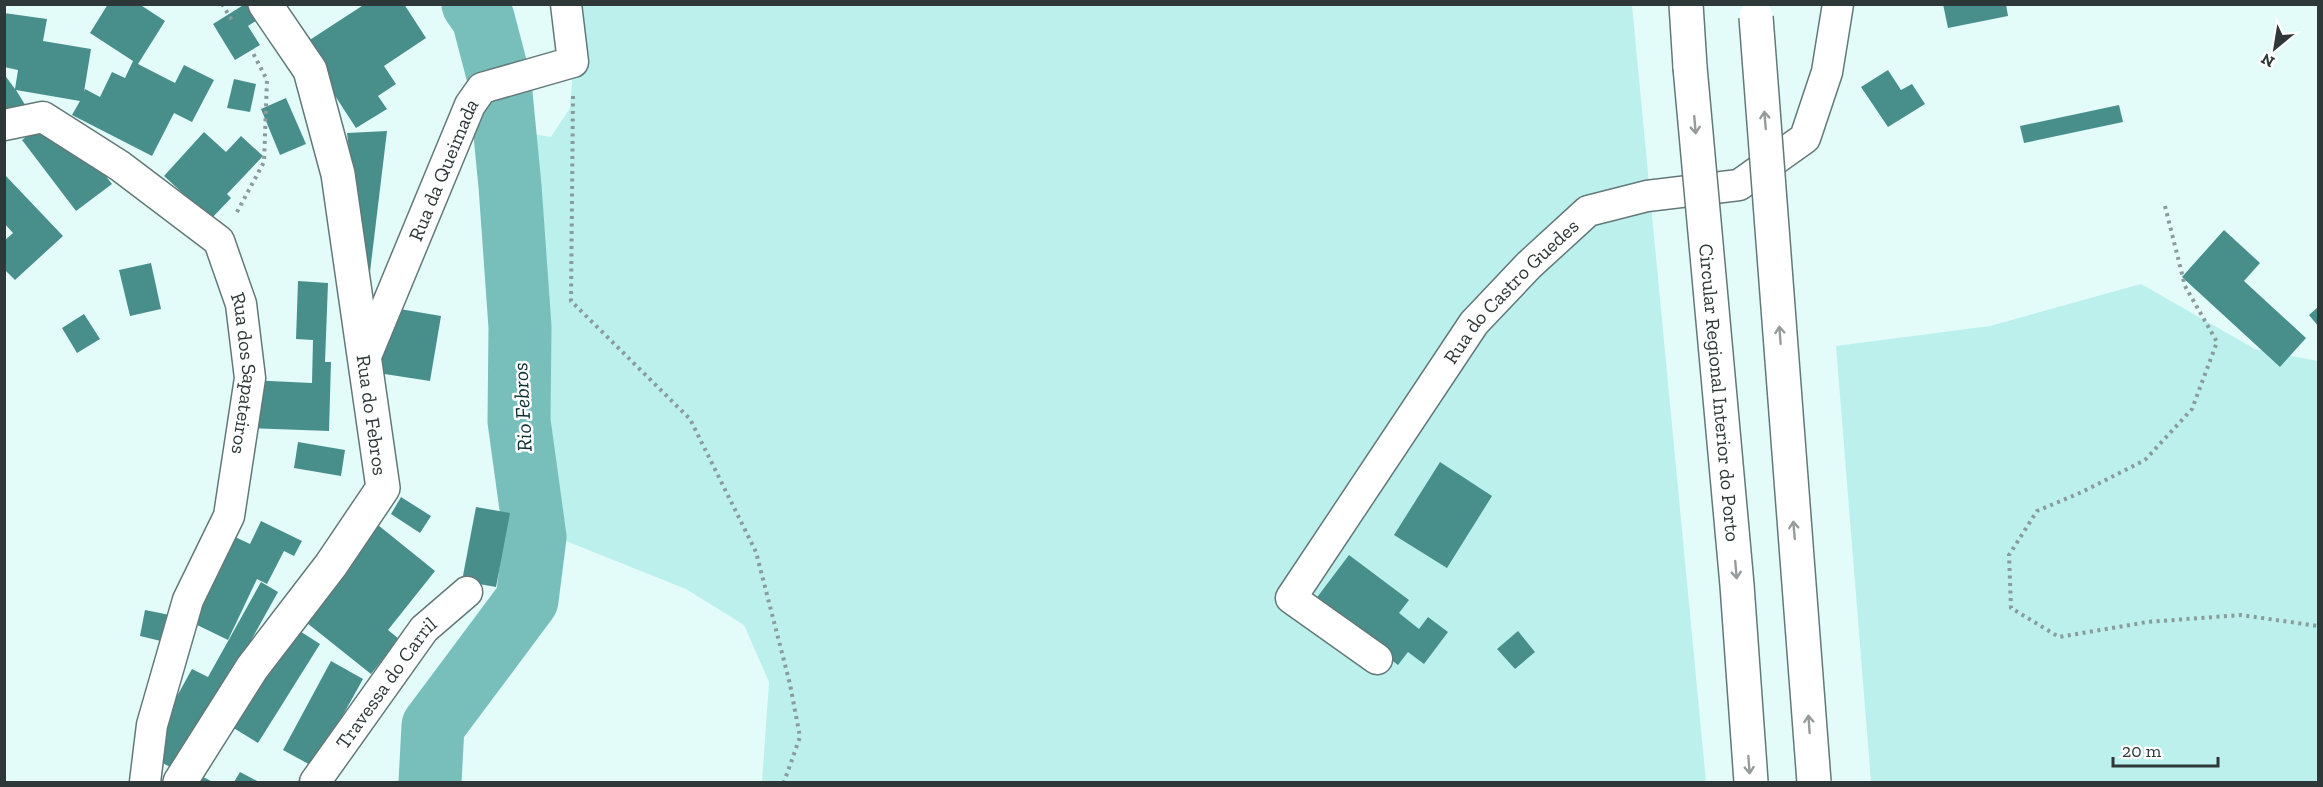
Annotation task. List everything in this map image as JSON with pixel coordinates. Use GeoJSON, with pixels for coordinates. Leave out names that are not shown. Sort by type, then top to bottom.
{"type":"FeatureCollection","features":[{"type":"Feature","properties":{"kind":"main road","name":"Rua do Febros"},"geometry":{"type":"LineString","coordinates":[[180,783],[252,668],[331,566],[383,488],[338,174],[310,70],[264,4]]}},
{"type":"Feature","properties":{"kind":"main road","name":"Circular Regional Interior do Porto"},"geometry":{"type":"LineString","coordinates":[[1686,4],[1737,585],[1750,783]]}},
{"type":"Feature","properties":{"kind":"main road"},"geometry":{"type":"LineString","coordinates":[[1755,11],[1814,783]]}},
{"type":"Feature","properties":{"kind":"street"},"geometry":{"type":"LineString","coordinates":[[566,4],[573,62]]}},
{"type":"Feature","properties":{"kind":"street","name":"Rua do Castro Guedes"},"geometry":{"type":"LineString","coordinates":[[1377,659],[1291,598],[1474,323],[1529,265],[1588,211],[1647,196],[1739,185],[1805,138],[1827,72],[1838,4]]}},
{"type":"Feature","properties":{"kind":"street","name":"Rua da Queimada"},"geometry":{"type":"LineString","coordinates":[[364,361],[470,105],[482,88],[573,62]]}},
{"type":"Feature","properties":{"kind":"street"},"geometry":{"type":"LineString","coordinates":[[4,125],[44,117],[120,166],[219,241]]}},
{"type":"Feature","properties":{"kind":"street","name":"Rua dos Sapateiros"},"geometry":{"type":"LineString","coordinates":[[144,783],[152,725],[189,600],[229,516],[250,378],[241,304],[219,241]]}},
{"type":"Feature","properties":{"kind":"street","name":"Travessa do Carril"},"geometry":{"type":"LineString","coordinates":[[315,783],[424,629],[467,592]]}},
{"type":"Feature","properties":{"kind":"path"},"geometry":{"type":"LineString","coordinates":[[222,4],[234,24]]}},
{"type":"Feature","properties":{"kind":"path"},"geometry":{"type":"LineString","coordinates":[[219,241],[264,162],[267,80],[247,43]]}},
{"type":"Feature","properties":{"kind":"path"},"geometry":{"type":"LineString","coordinates":[[573,62],[570,301],[690,419],[756,552],[790,684],[800,737],[784,783]]}},
{"type":"Feature","properties":{"kind":"path"},"geometry":{"type":"LineString","coordinates":[[2165,206],[2185,286],[2217,342],[2192,409],[2145,460],[2082,492],[2037,511],[2008,555],[2011,608],[2059,637],[2146,622],[2241,615],[2319,626]]}},
{"type":"Feature","properties":{"kind":"shaded area"},"geometry":{"type":"Polygon","coordinates":[[[570,5],[1632,5],[1706,782],[762,782],[769,682],[744,625],[686,589],[531,527],[510,341],[476,124],[551,137],[570,108],[576,30],[570,5]]]}},
{"type":"Feature","properties":{"kind":"shaded area"},"geometry":{"type":"Polygon","coordinates":[[[2141,284],[2255,349],[2318,361],[2318,782],[1871,782],[1836,346],[1990,326],[2141,284]]]}},
{"type":"Feature","properties":{"kind":"building"},"geometry":{"type":"Polygon","coordinates":[[[108,4],[139,4],[165,21],[138,64],[175,83],[184,65],[214,80],[192,122],[174,113],[152,156],[72,115],[80,101],[16,90],[27,108],[4,123],[4,74],[15,89],[18,70],[4,67],[4,13],[47,19],[43,41],[91,49],[84,92],[85,89],[100,97],[112,72],[125,78],[133,61],[90,33],[108,4]]]}},
{"type":"Feature","properties":{"kind":"building"},"geometry":{"type":"Polygon","coordinates":[[[245,4],[257,20],[248,26],[260,45],[235,60],[213,24],[245,4]]]}},
{"type":"Feature","properties":{"kind":"building"},"geometry":{"type":"Polygon","coordinates":[[[365,4],[404,4],[426,38],[384,66],[396,84],[378,96],[387,109],[356,128],[302,45],[365,4]]]}},
{"type":"Feature","properties":{"kind":"building"},"geometry":{"type":"Polygon","coordinates":[[[1943,4],[2006,4],[2008,16],[1948,28],[1943,4]]]}},
{"type":"Feature","properties":{"kind":"building"},"geometry":{"type":"Polygon","coordinates":[[[1888,70],[1901,90],[1912,84],[1925,104],[1888,127],[1861,87],[1888,70]]]}},
{"type":"Feature","properties":{"kind":"building"},"geometry":{"type":"Polygon","coordinates":[[[234,79],[256,84],[250,112],[227,108],[234,79]]]}},
{"type":"Feature","properties":{"kind":"building"},"geometry":{"type":"Polygon","coordinates":[[[286,98],[306,144],[280,155],[261,109],[286,98]]]}},
{"type":"Feature","properties":{"kind":"building"},"geometry":{"type":"Polygon","coordinates":[[[2119,105],[2123,122],[2024,143],[2020,126],[2119,105]]]}},
{"type":"Feature","properties":{"kind":"building"},"geometry":{"type":"Polygon","coordinates":[[[57,113],[112,184],[76,211],[22,140],[57,113]]]}},
{"type":"Feature","properties":{"kind":"building"},"geometry":{"type":"Polygon","coordinates":[[[387,131],[367,297],[366,297],[347,133],[387,131]]]}},
{"type":"Feature","properties":{"kind":"building"},"geometry":{"type":"Polygon","coordinates":[[[204,132],[226,152],[241,136],[263,156],[227,194],[231,198],[211,219],[164,176],[204,132]]]}},
{"type":"Feature","properties":{"kind":"building"},"geometry":{"type":"Polygon","coordinates":[[[4,174],[63,236],[15,280],[4,269],[4,241],[13,233],[4,223],[4,174]]]}},
{"type":"Feature","properties":{"kind":"building"},"geometry":{"type":"Polygon","coordinates":[[[2224,230],[2260,263],[2244,281],[2306,338],[2280,367],[2182,277],[2224,230]]]}},
{"type":"Feature","properties":{"kind":"building"},"geometry":{"type":"Polygon","coordinates":[[[151,263],[161,309],[130,316],[119,270],[151,263]]]}},
{"type":"Feature","properties":{"kind":"building"},"geometry":{"type":"Polygon","coordinates":[[[298,281],[328,283],[325,362],[331,362],[329,431],[246,428],[248,380],[312,383],[313,340],[296,339],[298,281]]]}},
{"type":"Feature","properties":{"kind":"building"},"geometry":{"type":"Polygon","coordinates":[[[388,307],[441,316],[430,381],[378,373],[388,307]]]}},
{"type":"Feature","properties":{"kind":"building"},"geometry":{"type":"Polygon","coordinates":[[[2318,307],[2318,326],[2309,315],[2318,307]]]}},
{"type":"Feature","properties":{"kind":"building"},"geometry":{"type":"Polygon","coordinates":[[[84,314],[100,339],[77,353],[62,328],[84,314]]]}},
{"type":"Feature","properties":{"kind":"building"},"geometry":{"type":"Polygon","coordinates":[[[298,442],[345,450],[341,476],[294,468],[298,442]]]}},
{"type":"Feature","properties":{"kind":"building"},"geometry":{"type":"Polygon","coordinates":[[[1440,462],[1492,496],[1447,568],[1394,535],[1440,462]]]}},
{"type":"Feature","properties":{"kind":"building"},"geometry":{"type":"Polygon","coordinates":[[[401,497],[431,516],[420,533],[391,514],[401,497]]]}},
{"type":"Feature","properties":{"kind":"building"},"geometry":{"type":"Polygon","coordinates":[[[476,507],[510,513],[496,587],[462,581],[476,507]]]}},
{"type":"Feature","properties":{"kind":"building"},"geometry":{"type":"Polygon","coordinates":[[[261,521],[302,541],[294,556],[284,551],[267,584],[257,579],[228,640],[191,622],[233,536],[250,544],[261,521]]]}},
{"type":"Feature","properties":{"kind":"building"},"geometry":{"type":"Polygon","coordinates":[[[378,525],[435,571],[388,630],[399,639],[371,674],[302,619],[378,525]]]}},
{"type":"Feature","properties":{"kind":"building"},"geometry":{"type":"Polygon","coordinates":[[[1349,555],[1409,600],[1399,613],[1419,629],[1428,617],[1448,632],[1424,664],[1408,652],[1398,665],[1315,600],[1349,555]]]}},
{"type":"Feature","properties":{"kind":"building"},"geometry":{"type":"Polygon","coordinates":[[[261,582],[278,592],[178,771],[145,754],[192,669],[208,677],[261,582]]]}},
{"type":"Feature","properties":{"kind":"building"},"geometry":{"type":"Polygon","coordinates":[[[145,610],[175,616],[169,643],[140,636],[145,610]]]}},
{"type":"Feature","properties":{"kind":"building"},"geometry":{"type":"Polygon","coordinates":[[[295,628],[320,644],[258,743],[232,727],[295,628]]]}},
{"type":"Feature","properties":{"kind":"building"},"geometry":{"type":"Polygon","coordinates":[[[1518,631],[1535,652],[1515,669],[1497,649],[1518,631]]]}},
{"type":"Feature","properties":{"kind":"building"},"geometry":{"type":"Polygon","coordinates":[[[331,661],[363,679],[314,767],[283,750],[331,661]]]}},
{"type":"Feature","properties":{"kind":"building"},"geometry":{"type":"Polygon","coordinates":[[[240,772],[259,782],[234,782],[240,772]]]}},
{"type":"Feature","properties":{"kind":"building"},"geometry":{"type":"Polygon","coordinates":[[[199,775],[213,782],[195,782],[199,775]]]}},
{"type":"Feature","properties":{"kind":"waterway","name":"Rio Febros"},"geometry":{"type":"LineString","coordinates":[[430,782],[433,726],[527,600],[535,537],[519,421],[520,327],[500,83],[483,18],[473,4]]}}]}
